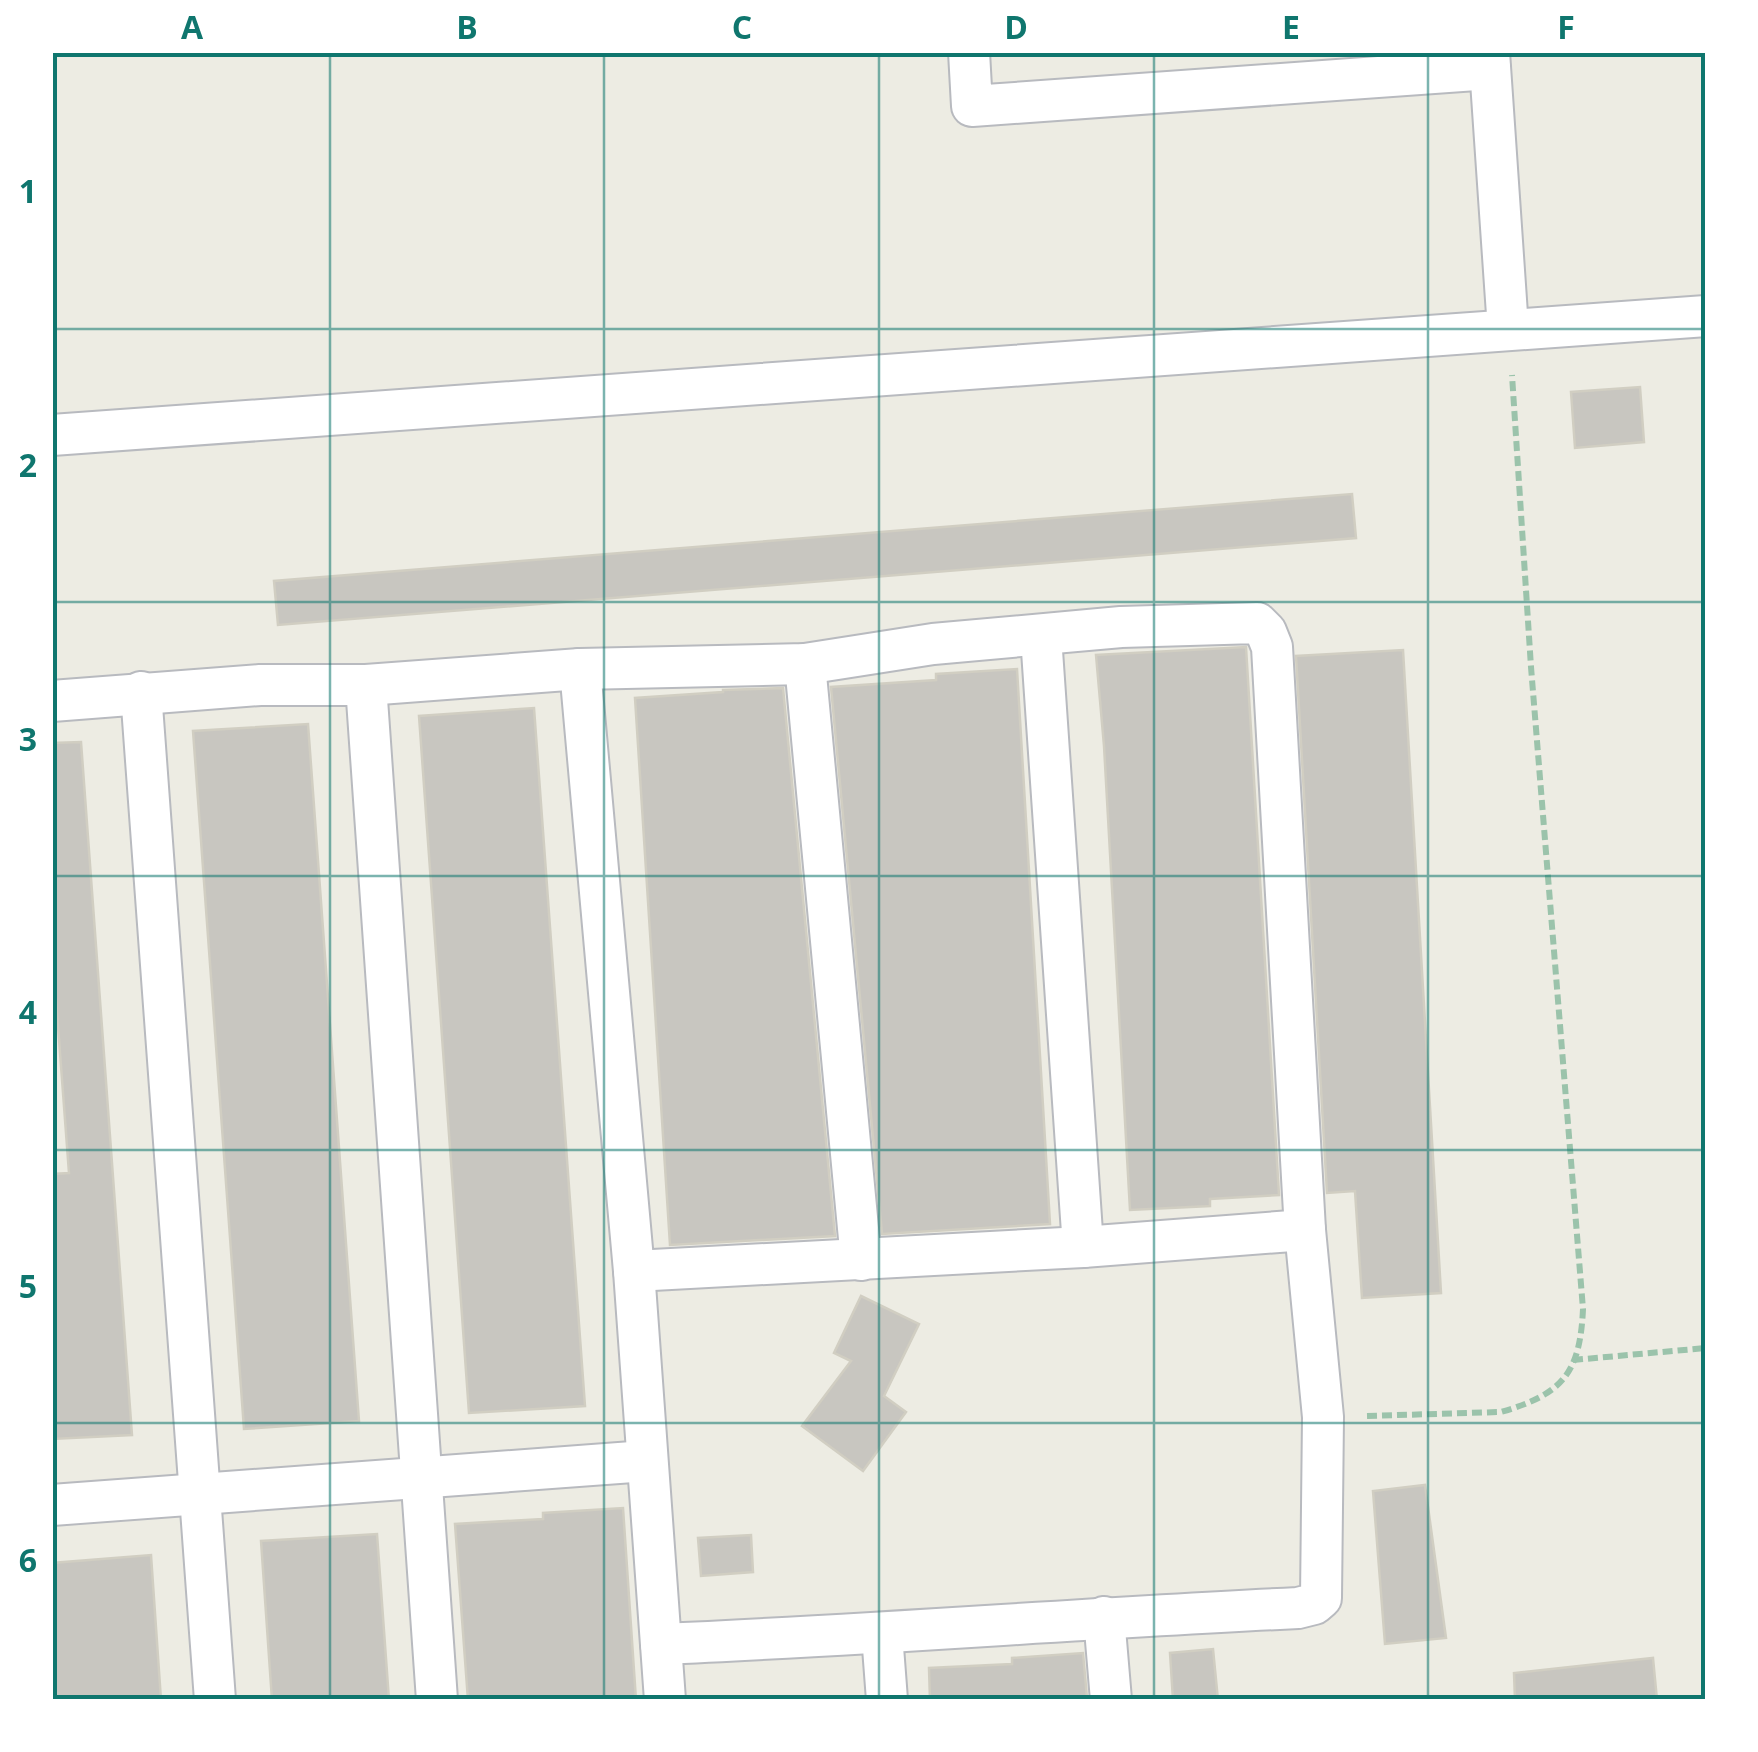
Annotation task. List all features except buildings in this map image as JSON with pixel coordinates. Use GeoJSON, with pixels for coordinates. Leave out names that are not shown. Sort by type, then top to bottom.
{"type":"FeatureCollection","features":[{"type":"Feature","properties":{"kind":"street"},"geometry":{"type":"LineString","coordinates":[[968,52],[972,106],[1489,61],[1508,329]]}},
{"type":"Feature","properties":{"kind":"street"},"geometry":{"type":"LineString","coordinates":[[52,435],[1706,316]]}},
{"type":"Feature","properties":{"kind":"street"},"geometry":{"type":"LineString","coordinates":[[52,701],[297,684],[366,686],[580,668],[805,664],[933,644],[1121,627],[1257,623],[1266,632],[1272,648],[1305,1230],[1323,1417],[1323,1590],[1314,1604],[1298,1608],[662,1644]]}},
{"type":"Feature","properties":{"kind":"street"},"geometry":{"type":"LineString","coordinates":[[1041,636],[1083,1248]]}},
{"type":"Feature","properties":{"kind":"street"},"geometry":{"type":"LineString","coordinates":[[805,664],[861,1260]]}},
{"type":"Feature","properties":{"kind":"street"},"geometry":{"type":"LineString","coordinates":[[580,668],[634,1271],[665,1700]]}},
{"type":"Feature","properties":{"kind":"street"},"geometry":{"type":"LineString","coordinates":[[366,686],[437,1700]]}},
{"type":"Feature","properties":{"kind":"street"},"geometry":{"type":"LineString","coordinates":[[140,692],[214,1700]]}},
{"type":"Feature","properties":{"kind":"street"},"geometry":{"type":"LineString","coordinates":[[634,1271],[1083,1248],[1305,1230]]}},
{"type":"Feature","properties":{"kind":"street"},"geometry":{"type":"LineString","coordinates":[[52,1505],[646,1461]]}},
{"type":"Feature","properties":{"kind":"street"},"geometry":{"type":"LineString","coordinates":[[1104,1617],[1111,1700]]}},
{"type":"Feature","properties":{"kind":"street"},"geometry":{"type":"LineString","coordinates":[[882,1634],[887,1700]]}},
{"type":"Feature","properties":{"kind":"path"},"geometry":{"type":"LineString","coordinates":[[1323,1417],[1501,1412],[1560,1386],[1582,1340],[1583,1309],[1508,329]]}},
{"type":"Feature","properties":{"kind":"path"},"geometry":{"type":"LineString","coordinates":[[1573,1360],[1706,1348]]}}]}
